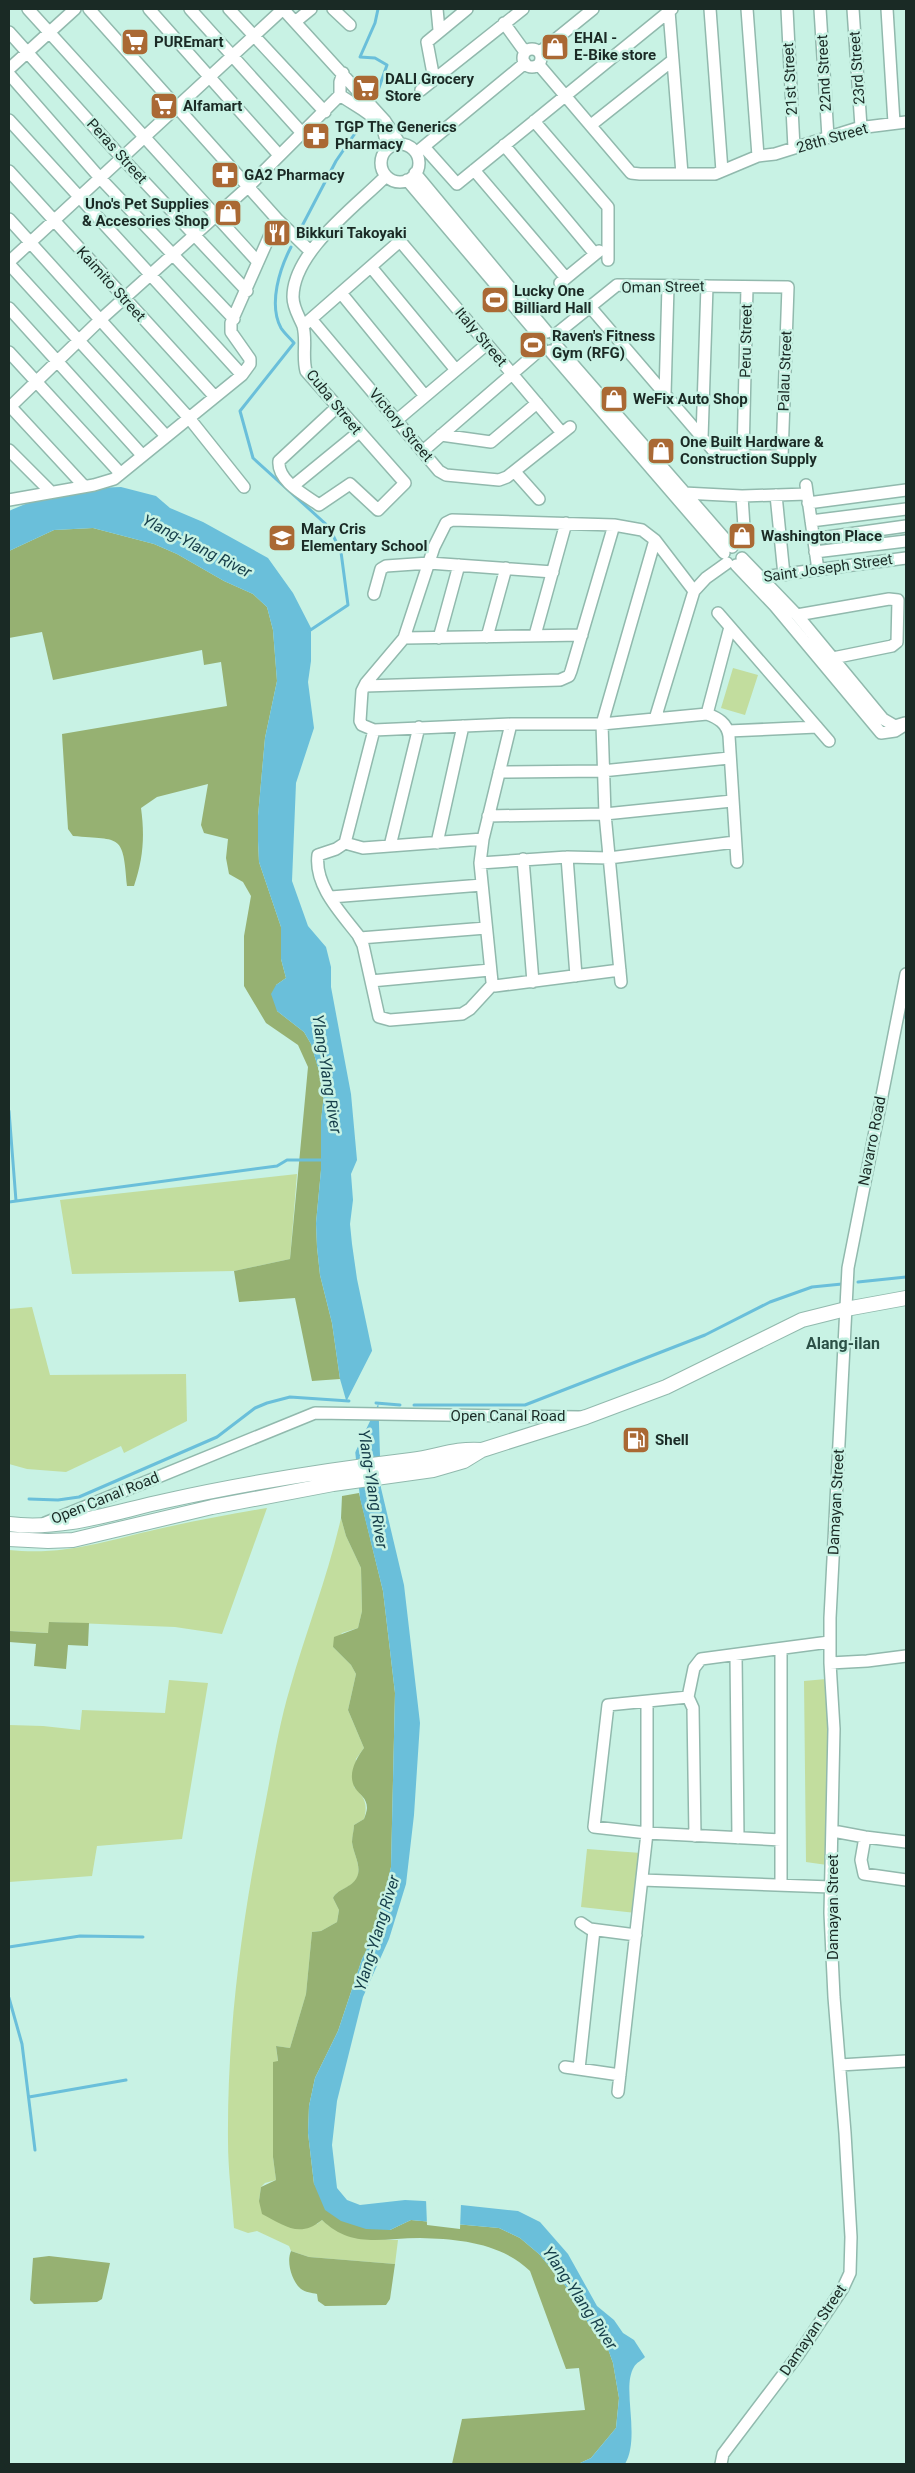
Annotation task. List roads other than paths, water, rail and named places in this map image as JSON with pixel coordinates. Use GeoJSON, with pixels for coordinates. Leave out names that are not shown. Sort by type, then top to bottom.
{"type":"FeatureCollection","features":[{"type":"Feature","properties":{"kind":"main road","name":"Open Canal Road"},"geometry":{"type":"LineString","coordinates":[[9,1539],[73,1540],[212,1507],[333,1484],[397,1477],[464,1461],[482,1450],[586,1417],[666,1386],[802,1320],[846,1309],[906,1298]]}},
{"type":"Feature","properties":{"kind":"main road","name":"Open Canal Road"},"geometry":{"type":"LineString","coordinates":[[36,1526],[92,1518],[206,1492],[331,1470],[418,1459],[460,1449],[482,1450]]}},
{"type":"Feature","properties":{"kind":"main road"},"geometry":{"type":"LineString","coordinates":[[9,1524],[36,1526]]}},
{"type":"Feature","properties":{"kind":"street"},"geometry":{"type":"LineString","coordinates":[[28,9],[258,262]]}},
{"type":"Feature","properties":{"kind":"street"},"geometry":{"type":"LineString","coordinates":[[9,69],[75,9]]}},
{"type":"Feature","properties":{"kind":"street"},"geometry":{"type":"LineString","coordinates":[[89,9],[277,219],[310,251]]}},
{"type":"Feature","properties":{"kind":"street"},"geometry":{"type":"LineString","coordinates":[[148,9],[279,155]]}},
{"type":"Feature","properties":{"kind":"street"},"geometry":{"type":"LineString","coordinates":[[190,9],[302,133]]}},
{"type":"Feature","properties":{"kind":"street"},"geometry":{"type":"LineString","coordinates":[[229,9],[324,112]]}},
{"type":"Feature","properties":{"kind":"street"},"geometry":{"type":"LineString","coordinates":[[166,436],[9,263],[283,9],[385,120],[400,144]]}},
{"type":"Feature","properties":{"kind":"street"},"geometry":{"type":"LineString","coordinates":[[295,22],[311,9]]}},
{"type":"Feature","properties":{"kind":"street"},"geometry":{"type":"LineString","coordinates":[[333,9],[350,26]]}},
{"type":"Feature","properties":{"kind":"street"},"geometry":{"type":"LineString","coordinates":[[437,9],[439,30]]}},
{"type":"Feature","properties":{"kind":"street"},"geometry":{"type":"LineString","coordinates":[[434,79],[427,42],[439,30],[467,9]]}},
{"type":"Feature","properties":{"kind":"street"},"geometry":{"type":"LineString","coordinates":[[421,90],[523,9]]}},
{"type":"Feature","properties":{"kind":"street"},"geometry":{"type":"LineString","coordinates":[[540,52],[593,9]]}},
{"type":"Feature","properties":{"kind":"street"},"geometry":{"type":"LineString","coordinates":[[710,9],[722,171]]}},
{"type":"Feature","properties":{"kind":"street"},"geometry":{"type":"LineString","coordinates":[[747,9],[758,156]]}},
{"type":"Feature","properties":{"kind":"street","name":"21st Street"},"geometry":{"type":"LineString","coordinates":[[787,9],[794,148]]}},
{"type":"Feature","properties":{"kind":"street","name":"22nd Street"},"geometry":{"type":"LineString","coordinates":[[820,9],[828,137]]}},
{"type":"Feature","properties":{"kind":"street","name":"23rd Street"},"geometry":{"type":"LineString","coordinates":[[853,9],[861,127]]}},
{"type":"Feature","properties":{"kind":"street"},"geometry":{"type":"LineString","coordinates":[[887,9],[900,123]]}},
{"type":"Feature","properties":{"kind":"street"},"geometry":{"type":"LineString","coordinates":[[671,10],[682,174]]}},
{"type":"Feature","properties":{"kind":"street"},"geometry":{"type":"LineString","coordinates":[[384,151],[392,145],[400,144],[420,150],[457,184],[671,10]]}},
{"type":"Feature","properties":{"kind":"street"},"geometry":{"type":"LineString","coordinates":[[340,95],[372,115],[385,134],[381,165],[386,176],[401,182],[411,176],[419,160],[420,150],[525,58],[532,48],[540,52],[542,59],[539,64],[533,67],[525,58],[504,23]]}},
{"type":"Feature","properties":{"kind":"street","name":"Peras Street"},"geometry":{"type":"LineString","coordinates":[[9,32],[122,158],[247,291]]}},
{"type":"Feature","properties":{"kind":"street"},"geometry":{"type":"LineString","coordinates":[[591,125],[673,60]]}},
{"type":"Feature","properties":{"kind":"street","name":"28th Street"},"geometry":{"type":"LineString","coordinates":[[539,64],[631,173],[715,174],[758,156],[775,154],[861,127],[900,123]]}},
{"type":"Feature","properties":{"kind":"street"},"geometry":{"type":"LineString","coordinates":[[84,486],[9,406],[100,320],[249,186],[324,112],[340,95],[340,82],[343,73]]}},
{"type":"Feature","properties":{"kind":"street"},"geometry":{"type":"LineString","coordinates":[[9,74],[100,178],[234,319]]}},
{"type":"Feature","properties":{"kind":"street"},"geometry":{"type":"LineString","coordinates":[[9,120],[78,198],[242,375]]}},
{"type":"Feature","properties":{"kind":"street"},"geometry":{"type":"LineString","coordinates":[[534,121],[608,207],[608,260]]}},
{"type":"Feature","properties":{"kind":"street"},"geometry":{"type":"LineString","coordinates":[[504,145],[594,254]]}},
{"type":"Feature","properties":{"kind":"street"},"geometry":{"type":"LineString","coordinates":[[474,170],[563,281],[609,242]]}},
{"type":"Feature","properties":{"kind":"street","name":"Kaimito Street"},"geometry":{"type":"LineString","coordinates":[[9,171],[215,397]]}},
{"type":"Feature","properties":{"kind":"street","name":"Cuba Street"},"geometry":{"type":"LineString","coordinates":[[293,486],[319,505],[350,484],[378,510],[405,483],[336,408],[306,371],[303,360],[307,322],[296,314],[293,299],[295,279],[310,251],[386,176]]}},
{"type":"Feature","properties":{"kind":"street"},"geometry":{"type":"LineString","coordinates":[[411,176],[672,493],[732,557],[755,578],[883,719],[895,726],[906,724]]}},
{"type":"Feature","properties":{"kind":"street"},"geometry":{"type":"LineString","coordinates":[[9,219],[188,418],[244,487]]}},
{"type":"Feature","properties":{"kind":"street"},"geometry":{"type":"LineString","coordinates":[[10,496],[51,492],[106,482],[120,474],[242,375],[250,364],[250,359],[231,332],[234,319],[277,219]]}},
{"type":"Feature","properties":{"kind":"street","name":"Italy Street"},"geometry":{"type":"LineString","coordinates":[[371,267],[400,241],[538,403],[566,430],[515,472]]}},
{"type":"Feature","properties":{"kind":"street"},"geometry":{"type":"LineString","coordinates":[[307,322],[371,267],[456,370]]}},
{"type":"Feature","properties":{"kind":"street","name":"Oman Street"},"geometry":{"type":"LineString","coordinates":[[422,450],[514,375],[548,342],[617,285],[788,287]]}},
{"type":"Feature","properties":{"kind":"street"},"geometry":{"type":"LineString","coordinates":[[666,395],[668,286]]}},
{"type":"Feature","properties":{"kind":"street"},"geometry":{"type":"LineString","coordinates":[[702,438],[707,286]]}},
{"type":"Feature","properties":{"kind":"street","name":"Peru Street"},"geometry":{"type":"LineString","coordinates":[[744,456],[747,287]]}},
{"type":"Feature","properties":{"kind":"street","name":"Palau Street"},"geometry":{"type":"LineString","coordinates":[[744,456],[782,456],[788,287]]}},
{"type":"Feature","properties":{"kind":"street"},"geometry":{"type":"LineString","coordinates":[[341,292],[425,396]]}},
{"type":"Feature","properties":{"kind":"street"},"geometry":{"type":"LineString","coordinates":[[9,308],[142,455]]}},
{"type":"Feature","properties":{"kind":"street"},"geometry":{"type":"LineString","coordinates":[[591,308],[718,456],[744,456]]}},
{"type":"Feature","properties":{"kind":"street","name":"Victory Street"},"geometry":{"type":"LineString","coordinates":[[307,322],[397,420],[439,471],[446,475],[499,480],[515,472]]}},
{"type":"Feature","properties":{"kind":"street"},"geometry":{"type":"LineString","coordinates":[[548,342],[688,494],[732,557]]}},
{"type":"Feature","properties":{"kind":"street"},"geometry":{"type":"LineString","coordinates":[[397,420],[487,344]]}},
{"type":"Feature","properties":{"kind":"street"},"geometry":{"type":"LineString","coordinates":[[9,352],[120,474]]}},
{"type":"Feature","properties":{"kind":"street"},"geometry":{"type":"LineString","coordinates":[[441,435],[491,442],[538,403]]}},
{"type":"Feature","properties":{"kind":"street"},"geometry":{"type":"LineString","coordinates":[[336,408],[279,461],[280,470],[288,482],[293,486],[359,432]]}},
{"type":"Feature","properties":{"kind":"street"},"geometry":{"type":"LineString","coordinates":[[9,450],[51,492]]}},
{"type":"Feature","properties":{"kind":"street"},"geometry":{"type":"LineString","coordinates":[[515,472],[539,499]]}},
{"type":"Feature","properties":{"kind":"street"},"geometry":{"type":"LineString","coordinates":[[672,493],[742,496],[906,490]]}},
{"type":"Feature","properties":{"kind":"street"},"geometry":{"type":"LineString","coordinates":[[807,494],[818,570]]}},
{"type":"Feature","properties":{"kind":"street"},"geometry":{"type":"LineString","coordinates":[[776,495],[784,574]]}},
{"type":"Feature","properties":{"kind":"street"},"geometry":{"type":"LineString","coordinates":[[742,496],[744,527]]}},
{"type":"Feature","properties":{"kind":"street"},"geometry":{"type":"LineString","coordinates":[[811,521],[906,509]]}},
{"type":"Feature","properties":{"kind":"street"},"geometry":{"type":"LineString","coordinates":[[694,591],[656,540],[642,530],[614,525],[452,520],[446,524],[429,563],[404,638],[362,692],[360,722],[366,728],[374,730],[511,724],[602,724],[706,714],[721,720],[728,731],[737,862]]}},
{"type":"Feature","properties":{"kind":"street"},"geometry":{"type":"LineString","coordinates":[[535,636],[566,523]]}},
{"type":"Feature","properties":{"kind":"street"},"geometry":{"type":"LineString","coordinates":[[365,686],[560,680],[569,676],[614,525]]}},
{"type":"Feature","properties":{"kind":"street"},"geometry":{"type":"LineString","coordinates":[[813,539],[906,526]]}},
{"type":"Feature","properties":{"kind":"street"},"geometry":{"type":"LineString","coordinates":[[621,982],[605,814],[602,771],[602,724],[656,540]]}},
{"type":"Feature","properties":{"kind":"street"},"geometry":{"type":"LineString","coordinates":[[815,552],[906,541]]}},
{"type":"Feature","properties":{"kind":"street"},"geometry":{"type":"LineString","coordinates":[[655,719],[694,591],[706,578],[732,557]]}},
{"type":"Feature","properties":{"kind":"street","name":"Saint Joseph Street"},"geometry":{"type":"LineString","coordinates":[[755,578],[906,558]]}},
{"type":"Feature","properties":{"kind":"street"},"geometry":{"type":"LineString","coordinates":[[374,594],[382,570],[386,566],[429,563],[553,572]]}},
{"type":"Feature","properties":{"kind":"street"},"geometry":{"type":"LineString","coordinates":[[439,638],[459,565]]}},
{"type":"Feature","properties":{"kind":"street"},"geometry":{"type":"LineString","coordinates":[[487,637],[506,568]]}},
{"type":"Feature","properties":{"kind":"street"},"geometry":{"type":"LineString","coordinates":[[797,615],[889,599],[898,600],[897,642],[892,646],[827,659]]}},
{"type":"Feature","properties":{"kind":"street"},"geometry":{"type":"LineString","coordinates":[[779,604],[797,615],[864,716],[881,733],[895,732],[906,724]]}},
{"type":"Feature","properties":{"kind":"street"},"geometry":{"type":"LineString","coordinates":[[718,612],[828,741]]}},
{"type":"Feature","properties":{"kind":"street"},"geometry":{"type":"LineString","coordinates":[[706,714],[730,627]]}},
{"type":"Feature","properties":{"kind":"street"},"geometry":{"type":"LineString","coordinates":[[404,638],[582,634]]}},
{"type":"Feature","properties":{"kind":"street"},"geometry":{"type":"LineString","coordinates":[[860,692],[864,716]]}},
{"type":"Feature","properties":{"kind":"street"},"geometry":{"type":"LineString","coordinates":[[493,984],[480,862],[482,839],[511,724]]}},
{"type":"Feature","properties":{"kind":"street"},"geometry":{"type":"LineString","coordinates":[[436,843],[463,726]]}},
{"type":"Feature","properties":{"kind":"street"},"geometry":{"type":"LineString","coordinates":[[390,846],[419,727]]}},
{"type":"Feature","properties":{"kind":"street"},"geometry":{"type":"LineString","coordinates":[[728,731],[816,727]]}},
{"type":"Feature","properties":{"kind":"street"},"geometry":{"type":"LineString","coordinates":[[374,730],[345,843],[336,849],[318,855],[318,877],[360,938],[380,1017],[390,1020],[462,1014],[470,1009],[493,984]]}},
{"type":"Feature","properties":{"kind":"street"},"geometry":{"type":"LineString","coordinates":[[499,772],[602,771],[729,758]]}},
{"type":"Feature","properties":{"kind":"street"},"geometry":{"type":"LineString","coordinates":[[488,816],[605,814],[732,801]]}},
{"type":"Feature","properties":{"kind":"street"},"geometry":{"type":"LineString","coordinates":[[345,843],[363,848],[482,839]]}},
{"type":"Feature","properties":{"kind":"street"},"geometry":{"type":"LineString","coordinates":[[480,862],[567,857],[609,858],[735,842]]}},
{"type":"Feature","properties":{"kind":"street"},"geometry":{"type":"LineString","coordinates":[[567,857],[576,976]]}},
{"type":"Feature","properties":{"kind":"street"},"geometry":{"type":"LineString","coordinates":[[523,859],[533,982]]}},
{"type":"Feature","properties":{"kind":"street"},"geometry":{"type":"LineString","coordinates":[[331,897],[482,885]]}},
{"type":"Feature","properties":{"kind":"street"},"geometry":{"type":"LineString","coordinates":[[360,938],[486,928]]}},
{"type":"Feature","properties":{"kind":"street"},"geometry":{"type":"LineString","coordinates":[[371,981],[490,970]]}},
{"type":"Feature","properties":{"kind":"street"},"geometry":{"type":"LineString","coordinates":[[493,984],[498,986],[620,970]]}},
{"type":"Feature","properties":{"kind":"street","name":"Navarro Road"},"geometry":{"type":"LineString","coordinates":[[846,1309],[850,1248],[906,974]]}},
{"type":"Feature","properties":{"kind":"street","name":"Damayan Street"},"geometry":{"type":"LineString","coordinates":[[720,2464],[724,2454],[833,2304],[850,2273],[851,2237],[834,1997],[831,1887],[834,1729],[830,1663],[846,1309]]}},
{"type":"Feature","properties":{"kind":"street","name":"Open Canal Road"},"geometry":{"type":"LineString","coordinates":[[36,1526],[315,1412],[586,1417]]}},
{"type":"Feature","properties":{"kind":"street"},"geometry":{"type":"LineString","coordinates":[[695,1836],[693,1708],[688,1697],[694,1668],[701,1659],[781,1650],[830,1642]]}},
{"type":"Feature","properties":{"kind":"street"},"geometry":{"type":"LineString","coordinates":[[781,1650],[781,1885]]}},
{"type":"Feature","properties":{"kind":"street"},"geometry":{"type":"LineString","coordinates":[[736,1655],[738,1838]]}},
{"type":"Feature","properties":{"kind":"street"},"geometry":{"type":"LineString","coordinates":[[830,1663],[906,1656]]}},
{"type":"Feature","properties":{"kind":"street"},"geometry":{"type":"LineString","coordinates":[[688,1697],[608,1705],[594,1827],[647,1833],[781,1840]]}},
{"type":"Feature","properties":{"kind":"street"},"geometry":{"type":"LineString","coordinates":[[618,2092],[647,1833],[647,1702]]}},
{"type":"Feature","properties":{"kind":"street"},"geometry":{"type":"LineString","coordinates":[[833,1831],[906,1842]]}},
{"type":"Feature","properties":{"kind":"street"},"geometry":{"type":"LineString","coordinates":[[865,1837],[862,1860],[864,1874],[906,1880]]}},
{"type":"Feature","properties":{"kind":"street"},"geometry":{"type":"LineString","coordinates":[[642,1880],[831,1887]]}},
{"type":"Feature","properties":{"kind":"street"},"geometry":{"type":"LineString","coordinates":[[581,1924],[594,1930],[636,1934]]}},
{"type":"Feature","properties":{"kind":"street"},"geometry":{"type":"LineString","coordinates":[[579,2069],[594,1930]]}},
{"type":"Feature","properties":{"kind":"street"},"geometry":{"type":"LineString","coordinates":[[840,2065],[906,2061]]}},
{"type":"Feature","properties":{"kind":"street"},"geometry":{"type":"LineString","coordinates":[[565,2067],[620,2075]]}},
{"type":"Feature","properties":{"kind":"water","name":"Ylang-Ylang River"},"geometry":{"type":"Polygon","coordinates":[[[121,487],[156,496],[170,508],[203,522],[268,558],[293,593],[311,628],[311,661],[308,682],[314,728],[296,783],[292,881],[308,926],[326,947],[331,967],[331,987],[351,1094],[357,1160],[351,1174],[353,1200],[350,1224],[352,1244],[378,1392],[381,1488],[404,1585],[420,1723],[414,1815],[406,1884],[389,1939],[363,1997],[337,2101],[332,2145],[337,2188],[347,2200],[360,2205],[405,2200],[424,2201],[518,2211],[540,2222],[568,2254],[597,2306],[614,2320],[623,2333],[634,2340],[645,2357],[635,2366],[631,2376],[629,2387],[631,2440],[625,2464],[578,2464],[591,2458],[616,2428],[619,2398],[613,2363],[608,2349],[588,2323],[573,2295],[539,2254],[520,2238],[499,2228],[411,2220],[390,2230],[366,2229],[341,2221],[325,2210],[314,2184],[308,2133],[309,2106],[315,2078],[338,2031],[362,1959],[376,1931],[391,1867],[395,1693],[383,1591],[360,1498],[352,1421],[340,1379],[332,1323],[320,1275],[316,1223],[321,1170],[321,1121],[324,1094],[322,1081],[311,1044],[304,1032],[277,1011],[271,994],[276,985],[286,978],[281,959],[281,927],[259,862],[258,816],[265,738],[277,681],[273,630],[267,607],[253,594],[224,581],[177,554],[154,544],[93,528],[54,530],[9,551],[9,511],[36,500],[64,493],[121,487]]]}},
{"type":"Feature","properties":{"kind":"waterway"},"geometry":{"type":"LineString","coordinates":[[375,99],[387,65],[375,58],[360,57],[375,23],[378,9]]}},
{"type":"Feature","properties":{"kind":"waterway"},"geometry":{"type":"LineString","coordinates":[[301,228],[336,161],[358,129]]}},
{"type":"Feature","properties":{"kind":"waterway"},"geometry":{"type":"LineString","coordinates":[[291,247],[277,286],[276,308],[281,328],[294,343],[240,411],[253,458],[329,527],[341,552],[348,605],[309,631]]}},
{"type":"Feature","properties":{"kind":"waterway"},"geometry":{"type":"LineString","coordinates":[[903,1018],[906,1003]]}},
{"type":"Feature","properties":{"kind":"waterway"},"geometry":{"type":"LineString","coordinates":[[9,1111],[16,1201]]}},
{"type":"Feature","properties":{"kind":"waterway"},"geometry":{"type":"LineString","coordinates":[[9,1202],[277,1166],[287,1160],[325,1160]]}},
{"type":"Feature","properties":{"kind":"waterway"},"geometry":{"type":"LineString","coordinates":[[858,1282],[906,1277]]}},
{"type":"Feature","properties":{"kind":"waterway"},"geometry":{"type":"LineString","coordinates":[[414,1405],[525,1405],[705,1335],[770,1302],[812,1287],[842,1284]]}},
{"type":"Feature","properties":{"kind":"waterway"},"geometry":{"type":"LineString","coordinates":[[29,1499],[58,1500],[79,1497],[217,1437],[255,1408],[267,1403],[290,1397],[349,1401]]}},
{"type":"Feature","properties":{"kind":"waterway"},"geometry":{"type":"LineString","coordinates":[[376,1403],[400,1405]]}},
{"type":"Feature","properties":{"kind":"waterway"},"geometry":{"type":"LineString","coordinates":[[9,1947],[80,1936],[143,1937]]}},
{"type":"Feature","properties":{"kind":"waterway"},"geometry":{"type":"LineString","coordinates":[[9,1998],[22,2044],[35,2150]]}},
{"type":"Feature","properties":{"kind":"waterway"},"geometry":{"type":"LineString","coordinates":[[29,2097],[126,2080]]}},
{"type":"Feature","properties":{"kind":"place","name":"PUREmart"},"geometry":{"type":"Point","coordinates":[135,42]}},
{"type":"Feature","properties":{"kind":"place","name":"EHAI - E-Bike store"},"geometry":{"type":"Point","coordinates":[555,47]}},
{"type":"Feature","properties":{"kind":"place","name":"DALI Grocery Store"},"geometry":{"type":"Point","coordinates":[366,88]}},
{"type":"Feature","properties":{"kind":"place","name":"Alfamart"},"geometry":{"type":"Point","coordinates":[164,106]}},
{"type":"Feature","properties":{"kind":"place","name":"TGP The Generics Pharmacy"},"geometry":{"type":"Point","coordinates":[316,136]}},
{"type":"Feature","properties":{"kind":"place","name":"GA2 Pharmacy"},"geometry":{"type":"Point","coordinates":[225,175]}},
{"type":"Feature","properties":{"kind":"place","name":"Uno's Pet Supplies & Accesories Shop"},"geometry":{"type":"Point","coordinates":[228,213]}},
{"type":"Feature","properties":{"kind":"place","name":"Bikkuri Takoyaki"},"geometry":{"type":"Point","coordinates":[277,233]}},
{"type":"Feature","properties":{"kind":"place","name":"Lucky One Billiard Hall"},"geometry":{"type":"Point","coordinates":[495,300]}},
{"type":"Feature","properties":{"kind":"place","name":"Raven's Fitness Gym (RFG)"},"geometry":{"type":"Point","coordinates":[533,345]}},
{"type":"Feature","properties":{"kind":"place","name":"WeFix Auto Shop"},"geometry":{"type":"Point","coordinates":[614,399]}},
{"type":"Feature","properties":{"kind":"place","name":"One Built Hardware & Construction Supply"},"geometry":{"type":"Point","coordinates":[661,451]}},
{"type":"Feature","properties":{"kind":"place","name":"Washington Place"},"geometry":{"type":"Point","coordinates":[742,536]}},
{"type":"Feature","properties":{"kind":"place","name":"Mary Cris Elementary School"},"geometry":{"type":"Point","coordinates":[282,538]}},
{"type":"Feature","properties":{"kind":"place","name":"Shell"},"geometry":{"type":"Point","coordinates":[636,1440]}},
{"type":"Feature","properties":{"kind":"district","name":"Alang-ilan"},"geometry":{"type":"Point","coordinates":[843,1343]}}]}
